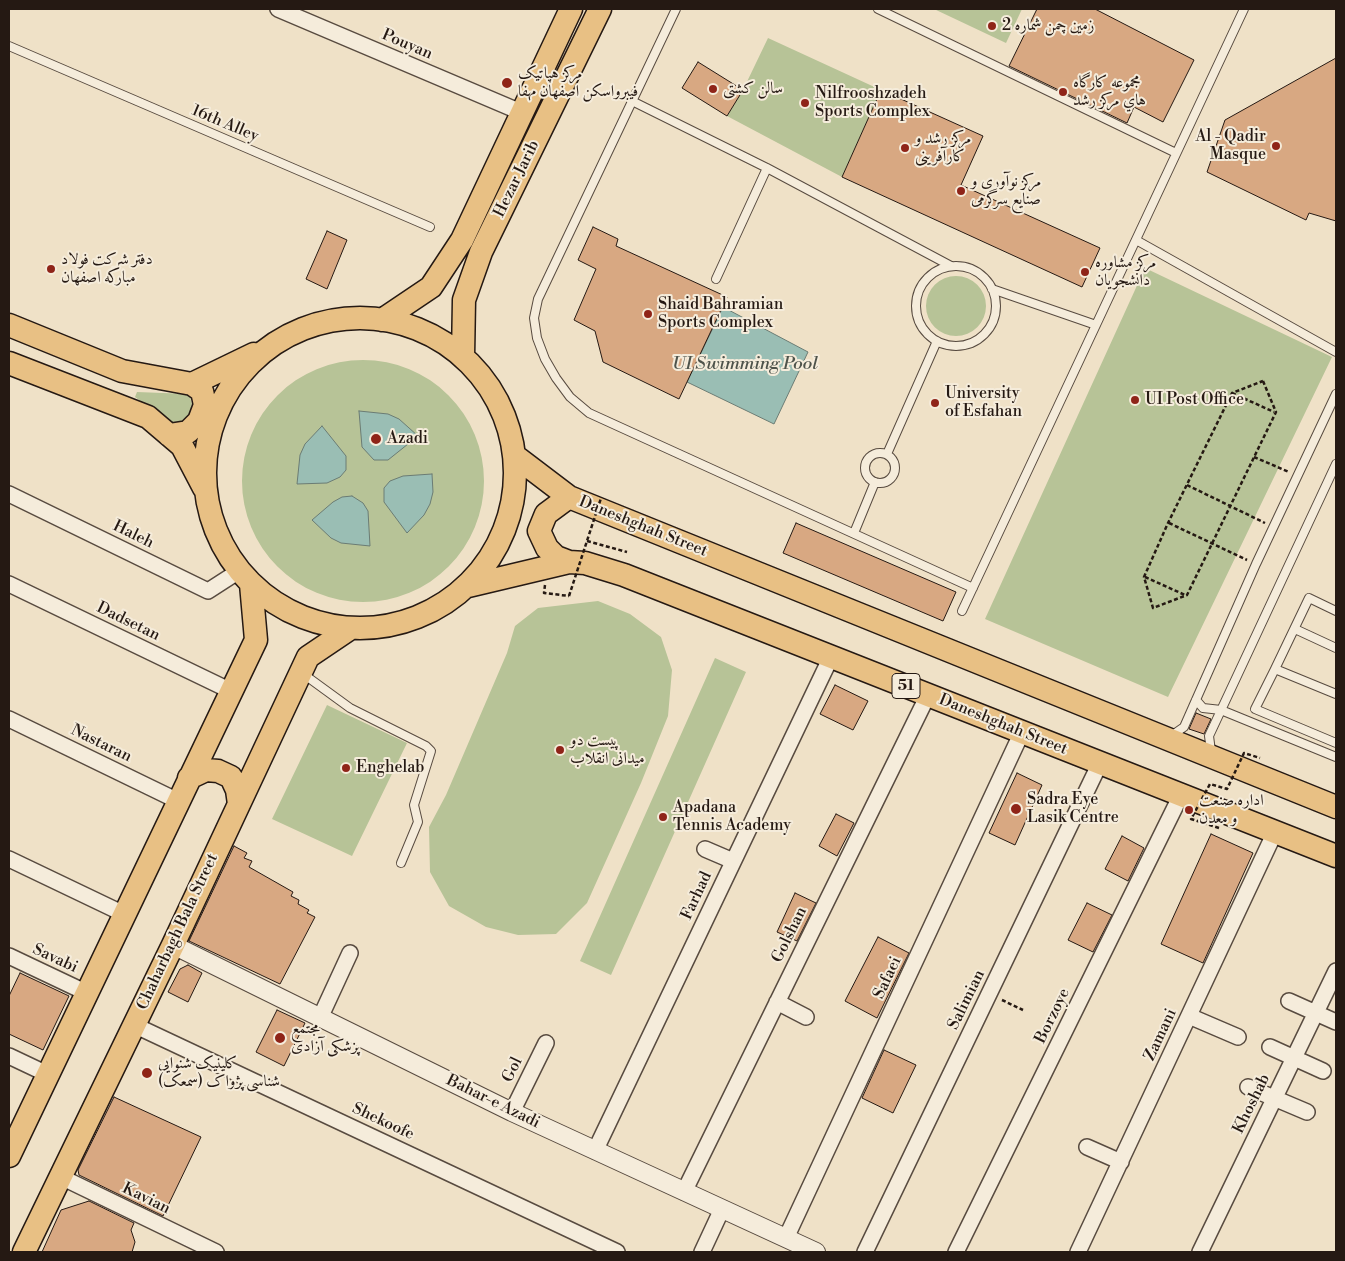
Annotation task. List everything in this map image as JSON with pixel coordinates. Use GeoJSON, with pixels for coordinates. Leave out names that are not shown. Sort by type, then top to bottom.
{"type":"FeatureCollection","features":[{"type":"Feature","properties":{"kind":"main road","name":"Hezar Jarib"},"geometry":{"type":"LineString","coordinates":[[463,357],[464,300],[481,252],[600,9]]}},
{"type":"Feature","properties":{"kind":"main road","name":"Hezar Jarib"},"geometry":{"type":"LineString","coordinates":[[382,320],[431,287],[462,240],[569,14]]}},
{"type":"Feature","properties":{"kind":"main road"},"geometry":{"type":"LineString","coordinates":[[569,14],[589,31]]}},
{"type":"Feature","properties":{"kind":"main road"},"geometry":{"type":"LineString","coordinates":[[192,384],[298,331],[325,322],[353,318],[382,320],[411,327],[432,336],[463,357],[483,378],[498,402],[509,428],[515,456],[514,494],[511,513],[501,540],[487,564],[468,586],[443,605],[414,619],[383,627],[351,628],[324,624],[297,615],[273,602],[245,577],[223,547],[212,521],[206,493],[205,464],[209,436],[218,409],[232,385],[251,363],[273,345]]}},
{"type":"Feature","properties":{"kind":"main road"},"geometry":{"type":"LineString","coordinates":[[9,325],[122,371],[192,384],[202,391],[205,405],[199,421],[188,432],[170,435]]}},
{"type":"Feature","properties":{"kind":"main road"},"geometry":{"type":"LineString","coordinates":[[9,363],[148,417],[182,446],[206,493]]}},
{"type":"Feature","properties":{"kind":"main road","name":"Daneshghah Street"},"geometry":{"type":"LineString","coordinates":[[515,456],[569,497],[1336,807]]}},
{"type":"Feature","properties":{"kind":"main road"},"geometry":{"type":"LineString","coordinates":[[569,497],[552,507],[546,514],[539,531],[547,548],[556,557],[569,562]]}},
{"type":"Feature","properties":{"kind":"main road","name":"Daneshghah Street"},"geometry":{"type":"LineString","coordinates":[[468,586],[569,562],[585,563],[624,575],[1336,856]]}},
{"type":"Feature","properties":{"kind":"main road"},"geometry":{"type":"LineString","coordinates":[[9,1156],[188,778],[256,640],[245,577]]}},
{"type":"Feature","properties":{"kind":"main road","name":"Chaharbagh Bala Street"},"geometry":{"type":"LineString","coordinates":[[24,1252],[173,945],[308,657],[351,628]]}},
{"type":"Feature","properties":{"kind":"main road"},"geometry":{"type":"LineString","coordinates":[[188,778],[206,770],[218,771],[231,777],[237,790],[239,804]]}},
{"type":"Feature","properties":{"kind":"street","name":"Pouyan"},"geometry":{"type":"LineString","coordinates":[[278,9],[523,113]]}},
{"type":"Feature","properties":{"kind":"street","name":"Haleh"},"geometry":{"type":"LineString","coordinates":[[9,494],[208,591],[245,577]]}},
{"type":"Feature","properties":{"kind":"street","name":"Dadsetan"},"geometry":{"type":"LineString","coordinates":[[9,584],[231,691]]}},
{"type":"Feature","properties":{"kind":"street","name":"Farhad"},"geometry":{"type":"LineString","coordinates":[[596,1151],[831,657]]}},
{"type":"Feature","properties":{"kind":"street","name":"Golshan"},"geometry":{"type":"LineString","coordinates":[[684,1192],[928,695]]}},
{"type":"Feature","properties":{"kind":"street","name":"Nastaran"},"geometry":{"type":"LineString","coordinates":[[9,719],[178,800]]}},
{"type":"Feature","properties":{"kind":"street","name":"Safaei"},"geometry":{"type":"LineString","coordinates":[[786,1243],[1022,732]]}},
{"type":"Feature","properties":{"kind":"street","name":"Salimian"},"geometry":{"type":"LineString","coordinates":[[865,1252],[1100,763]]}},
{"type":"Feature","properties":{"kind":"street","name":"Borzoye"},"geometry":{"type":"LineString","coordinates":[[956,1252],[1181,795]]}},
{"type":"Feature","properties":{"kind":"street","name":"Zamani"},"geometry":{"type":"LineString","coordinates":[[1078,1252],[1275,832]]}},
{"type":"Feature","properties":{"kind":"street"},"geometry":{"type":"LineString","coordinates":[[705,849],[733,861]]}},
{"type":"Feature","properties":{"kind":"street"},"geometry":{"type":"LineString","coordinates":[[9,859],[124,914]]}},
{"type":"Feature","properties":{"kind":"street","name":"Bahar-e Azadi"},"geometry":{"type":"LineString","coordinates":[[173,945],[512,1112],[722,1209],[786,1243],[816,1252]]}},
{"type":"Feature","properties":{"kind":"street"},"geometry":{"type":"LineString","coordinates":[[320,1018],[350,953]]}},
{"type":"Feature","properties":{"kind":"street","name":"Savabi"},"geometry":{"type":"LineString","coordinates":[[9,956],[86,993]]}},
{"type":"Feature","properties":{"kind":"street","name":"Khoshab"},"geometry":{"type":"LineString","coordinates":[[1200,1252],[1336,971]]}},
{"type":"Feature","properties":{"kind":"street"},"geometry":{"type":"LineString","coordinates":[[1289,1001],[1336,1022]]}},
{"type":"Feature","properties":{"kind":"street"},"geometry":{"type":"LineString","coordinates":[[777,1002],[806,1017]]}},
{"type":"Feature","properties":{"kind":"street"},"geometry":{"type":"LineString","coordinates":[[1189,1016],[1238,1037]]}},
{"type":"Feature","properties":{"kind":"street","name":"Shekoofe"},"geometry":{"type":"LineString","coordinates":[[134,1025],[617,1252]]}},
{"type":"Feature","properties":{"kind":"street","name":"Gol"},"geometry":{"type":"LineString","coordinates":[[512,1112],[548,1044]]}},
{"type":"Feature","properties":{"kind":"street"},"geometry":{"type":"LineString","coordinates":[[1270,1047],[1323,1071]]}},
{"type":"Feature","properties":{"kind":"street"},"geometry":{"type":"LineString","coordinates":[[9,1056],[47,1074]]}},
{"type":"Feature","properties":{"kind":"street"},"geometry":{"type":"LineString","coordinates":[[1248,1087],[1307,1112]]}},
{"type":"Feature","properties":{"kind":"street"},"geometry":{"type":"LineString","coordinates":[[1087,1147],[1121,1162]]}},
{"type":"Feature","properties":{"kind":"street","name":"Kavian"},"geometry":{"type":"LineString","coordinates":[[61,1177],[216,1252]]}},
{"type":"Feature","properties":{"kind":"street"},"geometry":{"type":"LineString","coordinates":[[702,1252],[722,1209]]}},
{"type":"Feature","properties":{"kind":"lane"},"geometry":{"type":"LineString","coordinates":[[676,9],[538,299],[534,318],[537,338],[546,359],[556,378],[570,397],[589,413],[973,588]]}},
{"type":"Feature","properties":{"kind":"lane"},"geometry":{"type":"LineString","coordinates":[[878,9],[1176,153]]}},
{"type":"Feature","properties":{"kind":"lane"},"geometry":{"type":"LineString","coordinates":[[962,612],[1244,9]]}},
{"type":"Feature","properties":{"kind":"lane","name":"16th Alley"},"geometry":{"type":"LineString","coordinates":[[9,46],[430,227]]}},
{"type":"Feature","properties":{"kind":"lane"},"geometry":{"type":"LineString","coordinates":[[632,101],[767,168],[951,266]]}},
{"type":"Feature","properties":{"kind":"lane"},"geometry":{"type":"LineString","coordinates":[[716,279],[767,168]]}},
{"type":"Feature","properties":{"kind":"lane"},"geometry":{"type":"LineString","coordinates":[[1136,240],[1336,352]]}},
{"type":"Feature","properties":{"kind":"lane"},"geometry":{"type":"LineString","coordinates":[[951,266],[965,267],[976,271],[987,280],[992,289],[996,311],[991,325],[983,336],[975,341],[960,346],[949,346],[936,341],[920,324],[916,315],[916,300],[919,288],[936,270],[951,266]]}},
{"type":"Feature","properties":{"kind":"lane"},"geometry":{"type":"LineString","coordinates":[[992,289],[1096,325]]}},
{"type":"Feature","properties":{"kind":"lane"},"geometry":{"type":"LineString","coordinates":[[887,454],[936,341]]}},
{"type":"Feature","properties":{"kind":"lane"},"geometry":{"type":"LineString","coordinates":[[1166,738],[1176,735],[1184,727],[1256,564],[1336,394]]}},
{"type":"Feature","properties":{"kind":"lane"},"geometry":{"type":"LineString","coordinates":[[875,453],[887,454],[894,462],[894,473],[889,480],[875,482],[866,474],[865,463],[875,453]]}},
{"type":"Feature","properties":{"kind":"lane"},"geometry":{"type":"LineString","coordinates":[[1214,758],[1209,746],[1209,736],[1336,464]]}},
{"type":"Feature","properties":{"kind":"lane"},"geometry":{"type":"LineString","coordinates":[[854,534],[875,482]]}},
{"type":"Feature","properties":{"kind":"lane"},"geometry":{"type":"LineString","coordinates":[[1336,611],[1309,598],[1256,709],[1336,743]]}},
{"type":"Feature","properties":{"kind":"lane"},"geometry":{"type":"LineString","coordinates":[[1294,629],[1336,648]]}},
{"type":"Feature","properties":{"kind":"lane"},"geometry":{"type":"LineString","coordinates":[[1275,669],[1336,694]]}},
{"type":"Feature","properties":{"kind":"lane"},"geometry":{"type":"LineString","coordinates":[[301,671],[350,708],[426,746],[431,751],[414,805],[418,822],[401,863]]}},
{"type":"Feature","properties":{"kind":"lane"},"geometry":{"type":"LineString","coordinates":[[1196,700],[1203,708],[1221,710],[1336,756]]}},
{"type":"Feature","properties":{"kind":"path"},"geometry":{"type":"LineString","coordinates":[[1263,381],[1276,412],[1187,595],[1153,608],[1144,577],[1168,523],[1232,393],[1263,381]]}},
{"type":"Feature","properties":{"kind":"path"},"geometry":{"type":"LineString","coordinates":[[1232,393],[1276,412]]}},
{"type":"Feature","properties":{"kind":"path"},"geometry":{"type":"LineString","coordinates":[[1254,457],[1297,476]]}},
{"type":"Feature","properties":{"kind":"path"},"geometry":{"type":"LineString","coordinates":[[1187,485],[1274,526]]}},
{"type":"Feature","properties":{"kind":"path"},"geometry":{"type":"LineString","coordinates":[[544,593],[569,596],[602,498]]}},
{"type":"Feature","properties":{"kind":"path"},"geometry":{"type":"LineString","coordinates":[[1168,523],[1256,564]]}},
{"type":"Feature","properties":{"kind":"path"},"geometry":{"type":"LineString","coordinates":[[587,540],[626,552]]}},
{"type":"Feature","properties":{"kind":"path"},"geometry":{"type":"LineString","coordinates":[[1144,577],[1187,595]]}},
{"type":"Feature","properties":{"kind":"path"},"geometry":{"type":"LineString","coordinates":[[1219,828],[1191,818],[1210,784],[1227,789],[1244,753],[1260,758]]}},
{"type":"Feature","properties":{"kind":"path"},"geometry":{"type":"LineString","coordinates":[[989,994],[1023,1010]]}},
{"type":"Feature","properties":{"kind":"green space","name":"زمین چمن شماره 2"},"geometry":{"type":"Polygon","coordinates":[[[934,9],[1022,9],[1006,43],[934,9]]]}},
{"type":"Feature","properties":{"kind":"green space","name":"Nilfrooshzadeh Sports Complex"},"geometry":{"type":"Polygon","coordinates":[[[768,38],[881,90],[842,177],[727,116],[743,90],[768,38]]]}},
{"type":"Feature","properties":{"kind":"green space"},"geometry":{"type":"Polygon","coordinates":[[[1145,268],[1332,357],[1168,697],[985,619],[1145,268]]]}},
{"type":"Feature","properties":{"kind":"green space"},"geometry":{"type":"Polygon","coordinates":[[[956,276],[972,281],[977,285],[981,290],[986,306],[981,322],[977,327],[972,331],[956,336],[940,331],[935,327],[931,322],[926,306],[931,290],[935,285],[940,281],[956,276]]]}},
{"type":"Feature","properties":{"kind":"green space"},"geometry":{"type":"Polygon","coordinates":[[[363,360],[387,362],[409,369],[430,380],[449,395],[464,414],[475,435],[482,457],[484,481],[482,505],[475,527],[464,548],[449,567],[430,582],[409,593],[387,600],[363,602],[339,600],[317,593],[296,582],[277,567],[262,548],[251,527],[244,505],[242,481],[244,457],[251,435],[262,414],[277,395],[296,380],[317,369],[339,362],[363,360]]]}},
{"type":"Feature","properties":{"kind":"green space"},"geometry":{"type":"Polygon","coordinates":[[[137,392],[189,394],[192,404],[190,413],[184,421],[175,427],[135,397],[137,392]]]}},
{"type":"Feature","properties":{"kind":"green space","name":"پیست دو میدانی انقلاب"},"geometry":{"type":"Polygon","coordinates":[[[598,601],[630,614],[661,637],[672,670],[668,716],[641,783],[587,903],[556,934],[518,935],[486,927],[449,906],[430,872],[429,827],[446,795],[507,653],[515,626],[538,608],[598,601]]]}},
{"type":"Feature","properties":{"kind":"green space","name":"Apadana Tennis Academy"},"geometry":{"type":"Polygon","coordinates":[[[715,658],[746,672],[611,975],[580,961],[715,658]]]}},
{"type":"Feature","properties":{"kind":"green space","name":"Enghelab"},"geometry":{"type":"Polygon","coordinates":[[[327,705],[407,743],[352,856],[272,819],[327,705]]]}},
{"type":"Feature","properties":{"kind":"water","name":"UI Swimming Pool"},"geometry":{"type":"Polygon","coordinates":[[[723,307],[808,352],[774,424],[687,382],[723,307]]]}},
{"type":"Feature","properties":{"kind":"water"},"geometry":{"type":"Polygon","coordinates":[[[359,411],[388,414],[399,419],[418,436],[388,460],[374,460],[362,447],[359,411]]]}},
{"type":"Feature","properties":{"kind":"water"},"geometry":{"type":"Polygon","coordinates":[[[322,426],[346,456],[346,470],[340,477],[327,483],[297,484],[300,455],[305,444],[322,426]]]}},
{"type":"Feature","properties":{"kind":"water"},"geometry":{"type":"Polygon","coordinates":[[[432,474],[433,492],[430,504],[424,515],[407,533],[384,502],[384,488],[390,481],[403,476],[432,474]]]}},
{"type":"Feature","properties":{"kind":"water"},"geometry":{"type":"Polygon","coordinates":[[[352,496],[363,503],[368,511],[370,546],[341,543],[331,538],[312,520],[333,502],[342,497],[352,496]]]}},
{"type":"Feature","properties":{"kind":"building"},"geometry":{"type":"Polygon","coordinates":[[[1037,9],[1095,9],[1194,60],[1163,122],[1134,107],[1127,123],[1009,66],[1037,9]]]}},
{"type":"Feature","properties":{"kind":"building","name":"Al - Qadir Masque"},"geometry":{"type":"Polygon","coordinates":[[[1336,58],[1336,221],[1309,213],[1306,220],[1207,172],[1225,120],[1336,58]]]}},
{"type":"Feature","properties":{"kind":"building","name":"سالن کشتی"},"geometry":{"type":"Polygon","coordinates":[[[698,62],[743,90],[727,116],[682,88],[698,62]]]}},
{"type":"Feature","properties":{"kind":"building"},"geometry":{"type":"Polygon","coordinates":[[[881,90],[983,136],[961,185],[1100,248],[1082,287],[842,177],[881,90]]]}},
{"type":"Feature","properties":{"kind":"building","name":"Shaid Bahramian Sports Complex"},"geometry":{"type":"Polygon","coordinates":[[[593,227],[618,239],[616,246],[727,297],[679,399],[603,362],[595,331],[574,320],[596,269],[578,260],[593,227]]]}},
{"type":"Feature","properties":{"kind":"building"},"geometry":{"type":"Polygon","coordinates":[[[327,231],[347,240],[327,289],[306,279],[327,231]]]}},
{"type":"Feature","properties":{"kind":"building"},"geometry":{"type":"Polygon","coordinates":[[[796,523],[956,592],[943,621],[783,553],[796,523]]]}},
{"type":"Feature","properties":{"kind":"building"},"geometry":{"type":"Polygon","coordinates":[[[835,685],[868,701],[853,730],[820,714],[835,685]]]}},
{"type":"Feature","properties":{"kind":"building"},"geometry":{"type":"Polygon","coordinates":[[[1196,713],[1211,719],[1204,734],[1189,729],[1196,713]]]}},
{"type":"Feature","properties":{"kind":"building","name":"Sadra Eye Lasik Centre"},"geometry":{"type":"Polygon","coordinates":[[[1017,773],[1042,785],[1015,845],[989,833],[1017,773]]]}},
{"type":"Feature","properties":{"kind":"building"},"geometry":{"type":"Polygon","coordinates":[[[836,814],[854,823],[837,856],[819,846],[836,814]]]}},
{"type":"Feature","properties":{"kind":"building"},"geometry":{"type":"Polygon","coordinates":[[[1211,834],[1253,853],[1203,963],[1161,944],[1211,834]]]}},
{"type":"Feature","properties":{"kind":"building"},"geometry":{"type":"Polygon","coordinates":[[[1122,836],[1144,848],[1128,881],[1105,869],[1122,836]]]}},
{"type":"Feature","properties":{"kind":"building"},"geometry":{"type":"Polygon","coordinates":[[[234,846],[247,853],[244,858],[252,861],[249,867],[293,892],[291,896],[299,900],[298,904],[309,910],[307,913],[315,917],[280,984],[189,941],[234,846]]]}},
{"type":"Feature","properties":{"kind":"building"},"geometry":{"type":"Polygon","coordinates":[[[795,893],[816,903],[797,941],[777,932],[795,893]]]}},
{"type":"Feature","properties":{"kind":"building"},"geometry":{"type":"Polygon","coordinates":[[[1087,903],[1112,915],[1093,952],[1068,940],[1087,903]]]}},
{"type":"Feature","properties":{"kind":"building"},"geometry":{"type":"Polygon","coordinates":[[[878,937],[909,953],[877,1018],[845,1001],[878,937]]]}},
{"type":"Feature","properties":{"kind":"building"},"geometry":{"type":"Polygon","coordinates":[[[188,965],[202,973],[188,1002],[168,992],[180,969],[188,965]]]}},
{"type":"Feature","properties":{"kind":"building"},"geometry":{"type":"Polygon","coordinates":[[[20,973],[69,996],[43,1050],[9,1034],[9,996],[20,973]]]}},
{"type":"Feature","properties":{"kind":"building","name":"مجتمع پزشکی آزادی"},"geometry":{"type":"Polygon","coordinates":[[[277,1010],[305,1023],[284,1066],[256,1052],[277,1010]]]}},
{"type":"Feature","properties":{"kind":"building"},"geometry":{"type":"Polygon","coordinates":[[[884,1050],[916,1065],[893,1113],[862,1098],[884,1050]]]}},
{"type":"Feature","properties":{"kind":"building"},"geometry":{"type":"Polygon","coordinates":[[[114,1097],[201,1137],[163,1216],[79,1175],[78,1170],[114,1097]]]}},
{"type":"Feature","properties":{"kind":"building"},"geometry":{"type":"Polygon","coordinates":[[[89,1201],[134,1223],[131,1230],[135,1242],[132,1252],[42,1252],[61,1210],[89,1201]]]}},
{"type":"Feature","properties":{"kind":"place","name":"زمین چمن شماره 2"},"geometry":{"type":"Point","coordinates":[992,26]}},
{"type":"Feature","properties":{"kind":"place","name":"مرکز هپاتیک فیبرواسکن اصفهان مهفا"},"geometry":{"type":"Point","coordinates":[507,83]}},
{"type":"Feature","properties":{"kind":"place","name":"سالن کشتی"},"geometry":{"type":"Point","coordinates":[713,89]}},
{"type":"Feature","properties":{"kind":"place","name":"مجموعه کارگاه هاي مرکز رشد"},"geometry":{"type":"Point","coordinates":[1063,92]}},
{"type":"Feature","properties":{"kind":"place","name":"Nilfrooshzadeh Sports Complex"},"geometry":{"type":"Point","coordinates":[805,103]}},
{"type":"Feature","properties":{"kind":"place","name":"Al - Qadir Masque"},"geometry":{"type":"Point","coordinates":[1276,146]}},
{"type":"Feature","properties":{"kind":"place","name":"مرکز رشد و کارآفرینی"},"geometry":{"type":"Point","coordinates":[905,148]}},
{"type":"Feature","properties":{"kind":"place","name":"مرکز نوآوری و صنایع سرگرمی"},"geometry":{"type":"Point","coordinates":[961,191]}},
{"type":"Feature","properties":{"kind":"place","name":"دفتر شرکت فولاد مبارکه اصفهان"},"geometry":{"type":"Point","coordinates":[51,269]}},
{"type":"Feature","properties":{"kind":"place","name":"مرکز مشاوره دانشجویان"},"geometry":{"type":"Point","coordinates":[1085,272]}},
{"type":"Feature","properties":{"kind":"place","name":"Shaid Bahramian Sports Complex"},"geometry":{"type":"Point","coordinates":[648,314]}},
{"type":"Feature","properties":{"kind":"place","name":"UI Post Office"},"geometry":{"type":"Point","coordinates":[1135,400]}},
{"type":"Feature","properties":{"kind":"place","name":"University of Esfahan"},"geometry":{"type":"Point","coordinates":[935,403]}},
{"type":"Feature","properties":{"kind":"place","name":"Azadi"},"geometry":{"type":"Point","coordinates":[376,439]}},
{"type":"Feature","properties":{"kind":"place","name":"پیست دو میدانی انقلاب"},"geometry":{"type":"Point","coordinates":[560,750]}},
{"type":"Feature","properties":{"kind":"place","name":"Enghelab"},"geometry":{"type":"Point","coordinates":[346,768]}},
{"type":"Feature","properties":{"kind":"place","name":"Sadra Eye Lasik Centre"},"geometry":{"type":"Point","coordinates":[1016,809]}},
{"type":"Feature","properties":{"kind":"place","name":"اداره صنعت و معدن"},"geometry":{"type":"Point","coordinates":[1189,810]}},
{"type":"Feature","properties":{"kind":"place","name":"Apadana Tennis Academy"},"geometry":{"type":"Point","coordinates":[663,817]}},
{"type":"Feature","properties":{"kind":"place","name":"مجتمع پزشکی آزادی"},"geometry":{"type":"Point","coordinates":[280,1038]}},
{"type":"Feature","properties":{"kind":"place","name":"کلینیک شنوایی شناسی پژواک (سمعک)"},"geometry":{"type":"Point","coordinates":[147,1073]}}]}
